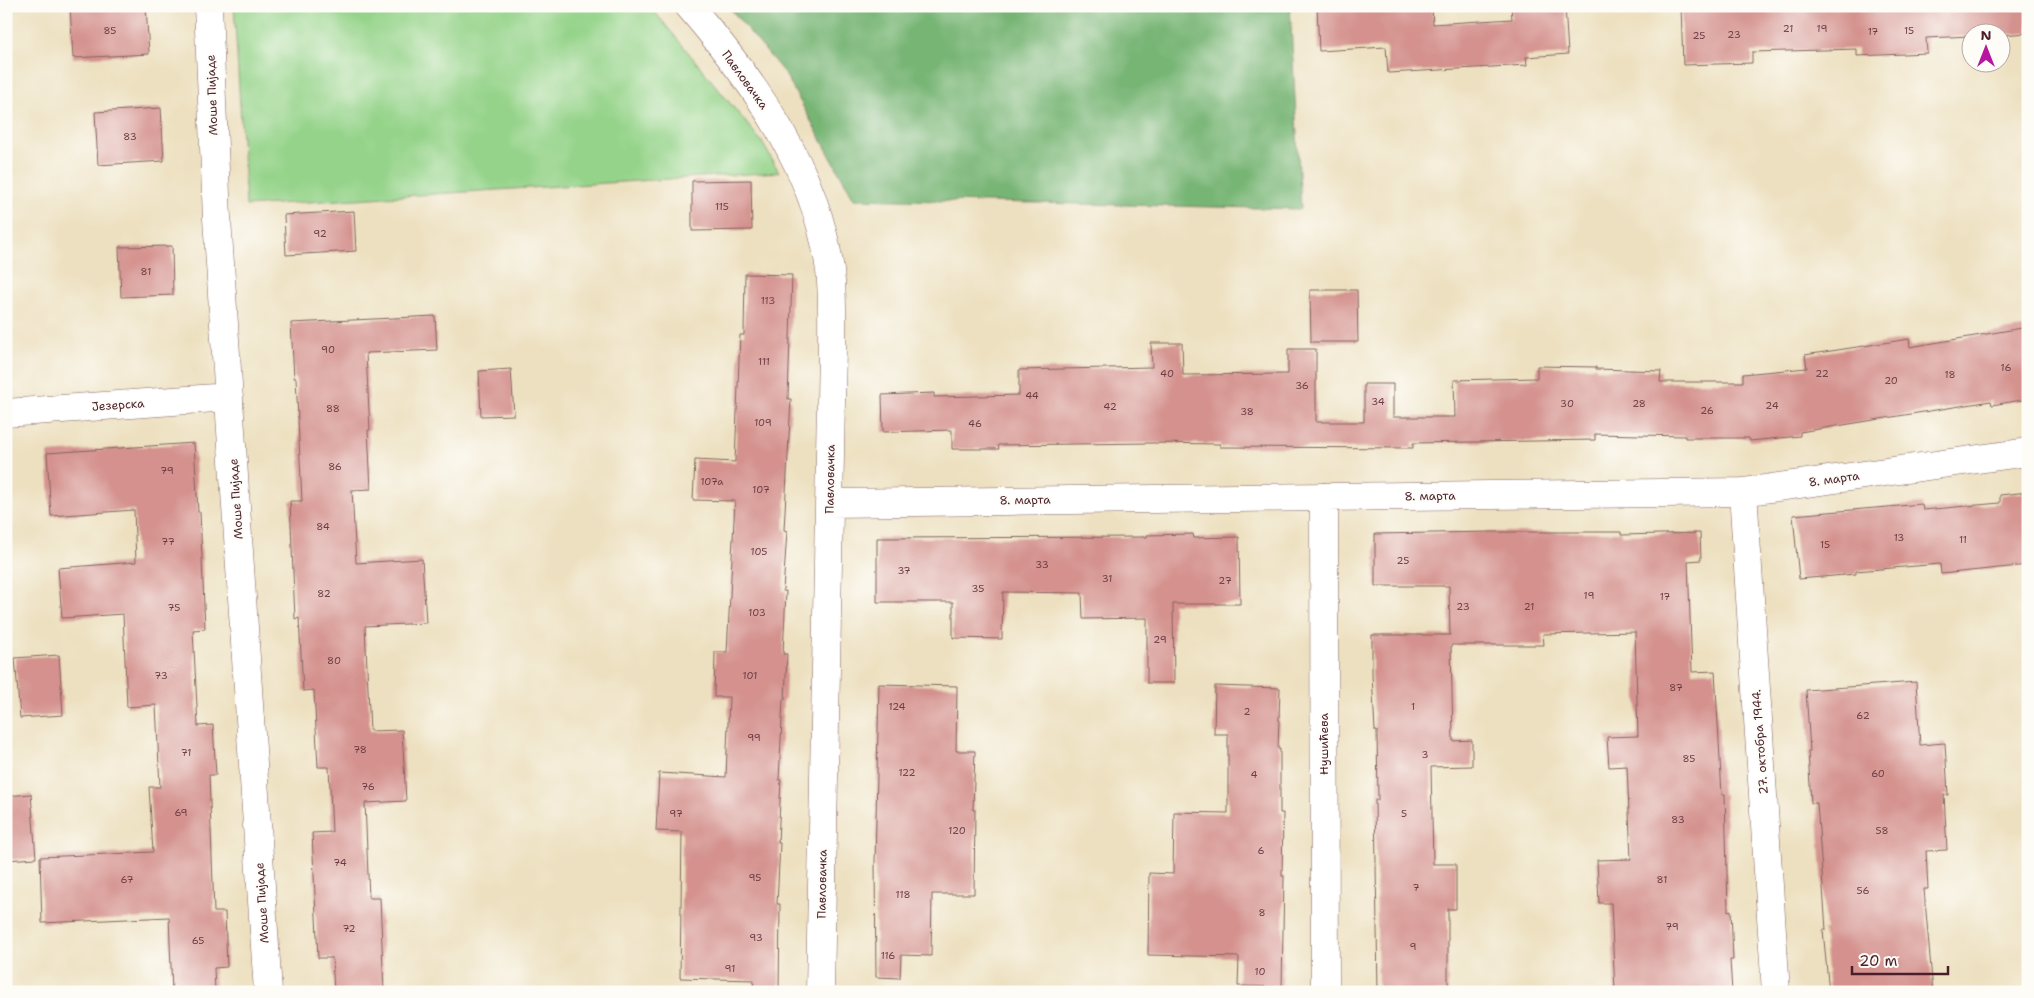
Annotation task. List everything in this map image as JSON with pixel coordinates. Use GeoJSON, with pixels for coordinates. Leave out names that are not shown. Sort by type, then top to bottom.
{"type":"FeatureCollection","features":[{"type":"Feature","properties":{"kind":"street","name":"Моше Пијаде"},"geometry":{"type":"LineString","coordinates":[[208,6],[217,218],[268,992]]}},
{"type":"Feature","properties":{"kind":"street","name":"Павловачка"},"geometry":{"type":"LineString","coordinates":[[688,6],[749,84],[782,134],[804,177],[822,229],[830,273],[832,310],[820,992]]}},
{"type":"Feature","properties":{"kind":"street","name":"Језерска"},"geometry":{"type":"LineString","coordinates":[[6,413],[229,397]]}},
{"type":"Feature","properties":{"kind":"street","name":"8. марта"},"geometry":{"type":"LineString","coordinates":[[829,503],[1743,492],[2028,452]]}},
{"type":"Feature","properties":{"kind":"street","name":"27. октобра 1944."},"geometry":{"type":"LineString","coordinates":[[1743,492],[1776,992]]}},
{"type":"Feature","properties":{"kind":"street","name":"Нушићева"},"geometry":{"type":"LineString","coordinates":[[1324,497],[1325,992]]}},
{"type":"Feature","properties":{"kind":"green space"},"geometry":{"type":"Polygon","coordinates":[[[234,6],[650,6],[762,142],[779,172],[246,206],[234,6]]]}},
{"type":"Feature","properties":{"kind":"green space"},"geometry":{"type":"Polygon","coordinates":[[[728,6],[1290,6],[1301,209],[854,199],[785,74],[728,6]]]}},
{"type":"Feature","properties":{"kind":"building"},"geometry":{"type":"Polygon","coordinates":[[[70,6],[146,6],[149,54],[73,58],[70,6]]]}},
{"type":"Feature","properties":{"kind":"building"},"geometry":{"type":"Polygon","coordinates":[[[1317,6],[1432,6],[1433,24],[1512,19],[1511,6],[1565,6],[1568,54],[1526,57],[1527,65],[1388,73],[1386,47],[1319,51],[1317,6]]]}},
{"type":"Feature","properties":{"kind":"building"},"geometry":{"type":"Polygon","coordinates":[[[1681,6],[2028,6],[2028,33],[2012,34],[2012,22],[1962,22],[1962,36],[1926,38],[1927,53],[1857,56],[1857,49],[1752,52],[1752,63],[1683,65],[1681,6]]]}},
{"type":"Feature","properties":{"kind":"building"},"geometry":{"type":"Polygon","coordinates":[[[161,108],[164,161],[98,165],[95,112],[161,108]]]}},
{"type":"Feature","properties":{"kind":"building"},"geometry":{"type":"Polygon","coordinates":[[[751,180],[752,230],[692,231],[692,181],[751,180]]]}},
{"type":"Feature","properties":{"kind":"building"},"geometry":{"type":"Polygon","coordinates":[[[354,211],[356,251],[286,255],[284,215],[354,211]]]}},
{"type":"Feature","properties":{"kind":"building"},"geometry":{"type":"Polygon","coordinates":[[[172,246],[173,295],[121,297],[119,247],[172,246]]]}},
{"type":"Feature","properties":{"kind":"building"},"geometry":{"type":"Polygon","coordinates":[[[745,274],[792,275],[788,399],[791,399],[784,530],[787,531],[783,591],[786,591],[783,654],[787,654],[779,780],[781,780],[778,843],[780,843],[777,904],[780,904],[779,992],[753,992],[754,980],[680,978],[682,832],[656,831],[659,773],[726,777],[729,697],[714,697],[715,652],[727,652],[735,501],[693,500],[695,460],[735,462],[740,335],[744,335],[745,274]]]}},
{"type":"Feature","properties":{"kind":"building"},"geometry":{"type":"Polygon","coordinates":[[[1310,290],[1357,290],[1358,342],[1311,342],[1310,290]]]}},
{"type":"Feature","properties":{"kind":"building"},"geometry":{"type":"Polygon","coordinates":[[[435,316],[437,350],[366,353],[371,489],[352,490],[356,563],[422,559],[426,623],[365,626],[370,731],[402,730],[406,801],[365,803],[369,898],[380,898],[384,992],[334,992],[332,958],[318,958],[312,833],[332,832],[329,767],[318,767],[314,690],[303,691],[299,618],[295,619],[290,501],[302,501],[296,378],[294,378],[291,323],[435,316]]]}},
{"type":"Feature","properties":{"kind":"building"},"geometry":{"type":"Polygon","coordinates":[[[2028,327],[2028,399],[1992,405],[1991,401],[1800,432],[1800,436],[1750,441],[1749,438],[1685,438],[1685,436],[1595,434],[1595,440],[1413,443],[1413,448],[1220,447],[1220,444],[1152,443],[998,445],[999,449],[952,449],[952,430],[883,432],[882,395],[934,393],[934,397],[1019,395],[1019,370],[1152,367],[1151,343],[1182,343],[1183,375],[1288,374],[1288,349],[1316,349],[1316,422],[1364,422],[1364,384],[1393,384],[1393,417],[1455,417],[1454,380],[1537,378],[1537,366],[1661,371],[1660,382],[1743,382],[1743,374],[1807,368],[1805,355],[1909,339],[1910,347],[2028,327]]]}},
{"type":"Feature","properties":{"kind":"building"},"geometry":{"type":"Polygon","coordinates":[[[511,369],[514,415],[481,416],[479,371],[511,369]]]}},
{"type":"Feature","properties":{"kind":"building"},"geometry":{"type":"Polygon","coordinates":[[[194,443],[198,512],[200,512],[205,629],[193,630],[198,726],[213,725],[216,775],[209,775],[214,912],[225,912],[227,967],[214,968],[215,992],[172,992],[169,917],[42,923],[40,857],[153,852],[149,787],[160,787],[156,705],[127,707],[123,614],[62,618],[58,568],[136,562],[134,510],[51,516],[47,453],[194,443]]]}},
{"type":"Feature","properties":{"kind":"building"},"geometry":{"type":"Polygon","coordinates":[[[2028,492],[2028,565],[1941,574],[1940,564],[1856,571],[1856,574],[1799,579],[1793,515],[1922,504],[1923,510],[2000,503],[2000,495],[2028,492]]]}},
{"type":"Feature","properties":{"kind":"building"},"geometry":{"type":"Polygon","coordinates":[[[1621,532],[1621,535],[1700,533],[1701,560],[1688,561],[1692,672],[1715,671],[1722,795],[1725,795],[1728,911],[1731,910],[1733,960],[1730,960],[1732,992],[1615,992],[1611,903],[1599,903],[1597,860],[1631,859],[1627,766],[1609,767],[1607,737],[1638,736],[1635,632],[1543,634],[1544,645],[1451,645],[1453,741],[1472,740],[1472,766],[1431,767],[1433,864],[1456,864],[1456,909],[1448,909],[1448,992],[1378,992],[1375,800],[1378,800],[1377,731],[1375,731],[1372,674],[1372,635],[1450,635],[1449,586],[1375,586],[1375,534],[1621,532]]]}},
{"type":"Feature","properties":{"kind":"building"},"geometry":{"type":"Polygon","coordinates":[[[1193,534],[1194,538],[1239,537],[1240,604],[1173,604],[1174,683],[1147,683],[1147,618],[1083,619],[1082,593],[1003,592],[1002,639],[953,638],[953,602],[877,602],[877,538],[1147,537],[1147,535],[1193,534]]]}},
{"type":"Feature","properties":{"kind":"building"},"geometry":{"type":"Polygon","coordinates":[[[59,655],[63,715],[20,718],[15,658],[59,655]]]}},
{"type":"Feature","properties":{"kind":"building"},"geometry":{"type":"Polygon","coordinates":[[[1916,682],[1920,745],[1945,743],[1948,795],[1944,795],[1947,850],[1926,851],[1928,889],[1924,889],[1933,992],[1829,992],[1823,930],[1826,930],[1817,803],[1811,803],[1806,690],[1916,682]]]}},
{"type":"Feature","properties":{"kind":"building"},"geometry":{"type":"Polygon","coordinates":[[[879,684],[957,686],[956,751],[975,751],[973,810],[975,810],[974,894],[932,894],[931,956],[901,955],[900,978],[876,977],[875,864],[879,684]]]}},
{"type":"Feature","properties":{"kind":"building"},"geometry":{"type":"Polygon","coordinates":[[[1215,686],[1280,688],[1278,749],[1280,749],[1280,813],[1283,813],[1282,876],[1284,876],[1282,987],[1238,986],[1239,957],[1148,955],[1149,873],[1173,874],[1174,812],[1228,813],[1228,734],[1214,734],[1215,686]]]}},
{"type":"Feature","properties":{"kind":"building"},"geometry":{"type":"Polygon","coordinates":[[[31,794],[36,858],[6,860],[6,796],[31,794]]]}}]}
